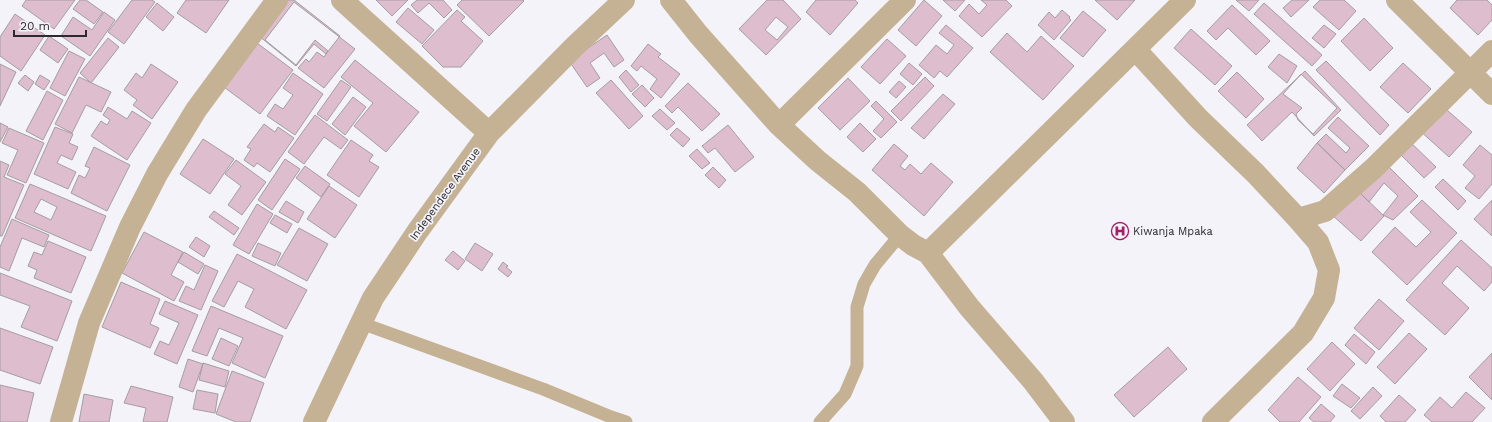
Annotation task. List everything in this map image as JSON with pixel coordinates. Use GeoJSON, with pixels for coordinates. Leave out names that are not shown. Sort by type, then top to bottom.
{"type":"FeatureCollection","features":[{"type":"Feature","properties":{"kind":"street"},"geometry":{"type":"LineString","coordinates":[[61,422],[89,323],[130,227],[157,174],[196,110],[277,0]]}},
{"type":"Feature","properties":{"kind":"street"},"geometry":{"type":"LineString","coordinates":[[342,0],[488,133]]}},
{"type":"Feature","properties":{"kind":"street","name":"Independece Avenue"},"geometry":{"type":"LineString","coordinates":[[314,422],[373,298],[417,232],[488,133],[624,0]]}},
{"type":"Feature","properties":{"kind":"street"},"geometry":{"type":"LineString","coordinates":[[671,0],[698,34],[779,124],[818,161],[857,192],[900,235],[913,245],[928,253],[1064,422]]}},
{"type":"Feature","properties":{"kind":"street"},"geometry":{"type":"LineString","coordinates":[[779,124],[905,0]]}},
{"type":"Feature","properties":{"kind":"street"},"geometry":{"type":"LineString","coordinates":[[928,253],[1185,0]]}},
{"type":"Feature","properties":{"kind":"street"},"geometry":{"type":"LineString","coordinates":[[1397,0],[1492,94]]}},
{"type":"Feature","properties":{"kind":"street"},"geometry":{"type":"LineString","coordinates":[[1135,49],[1198,118],[1256,174],[1298,219],[1318,242],[1329,270],[1324,298],[1303,333],[1213,422]]}},
{"type":"Feature","properties":{"kind":"street"},"geometry":{"type":"LineString","coordinates":[[1298,219],[1325,211],[1374,168],[1423,117],[1492,51]]}},
{"type":"Feature","properties":{"kind":"lane"},"geometry":{"type":"LineString","coordinates":[[820,422],[845,394],[856,366],[857,307],[864,284],[875,265],[900,235]]}},
{"type":"Feature","properties":{"kind":"lane"},"geometry":{"type":"LineString","coordinates":[[361,323],[543,389],[626,422]]}},
{"type":"Feature","properties":{"kind":"building"},"geometry":{"type":"Polygon","coordinates":[[[26,0],[75,0],[54,29],[22,6],[26,0]]]}},
{"type":"Feature","properties":{"kind":"building"},"geometry":{"type":"Polygon","coordinates":[[[80,0],[86,0],[103,12],[94,24],[73,9],[80,0]]]}},
{"type":"Feature","properties":{"kind":"building"},"geometry":{"type":"Polygon","coordinates":[[[132,0],[152,0],[155,2],[124,44],[108,32],[132,0]]]}},
{"type":"Feature","properties":{"kind":"building"},"geometry":{"type":"Polygon","coordinates":[[[186,0],[229,0],[206,33],[177,13],[186,0]]]}},
{"type":"Feature","properties":{"kind":"building"},"geometry":{"type":"Polygon","coordinates":[[[288,0],[294,0],[340,36],[326,54],[314,44],[296,66],[259,36],[288,0]]]}},
{"type":"Feature","properties":{"kind":"building"},"geometry":{"type":"Polygon","coordinates":[[[376,0],[408,0],[392,16],[376,0]]]}},
{"type":"Feature","properties":{"kind":"building"},"geometry":{"type":"Polygon","coordinates":[[[417,0],[443,0],[452,10],[444,18],[429,3],[418,13],[411,5],[417,0]]]}},
{"type":"Feature","properties":{"kind":"building"},"geometry":{"type":"Polygon","coordinates":[[[462,0],[524,1],[489,36],[457,5],[462,0]]]}},
{"type":"Feature","properties":{"kind":"building"},"geometry":{"type":"Polygon","coordinates":[[[767,0],[783,0],[801,19],[766,55],[739,29],[767,0]],[[776,17],[765,30],[777,40],[788,27],[776,17]]]}},
{"type":"Feature","properties":{"kind":"building"},"geometry":{"type":"Polygon","coordinates":[[[816,0],[855,0],[858,3],[830,35],[806,12],[816,0]]]}},
{"type":"Feature","properties":{"kind":"building"},"geometry":{"type":"Polygon","coordinates":[[[924,0],[942,16],[916,46],[898,30],[924,0]]]}},
{"type":"Feature","properties":{"kind":"building"},"geometry":{"type":"Polygon","coordinates":[[[943,0],[965,0],[955,11],[943,0]]]}},
{"type":"Feature","properties":{"kind":"building"},"geometry":{"type":"Polygon","coordinates":[[[981,0],[1006,0],[1012,6],[982,37],[959,16],[969,4],[979,14],[987,5],[981,0]]]}},
{"type":"Feature","properties":{"kind":"building"},"geometry":{"type":"Polygon","coordinates":[[[1095,0],[1135,0],[1117,20],[1095,0]]]}},
{"type":"Feature","properties":{"kind":"building"},"geometry":{"type":"Polygon","coordinates":[[[1236,0],[1259,0],[1249,11],[1236,0]]]}},
{"type":"Feature","properties":{"kind":"building"},"geometry":{"type":"Polygon","coordinates":[[[1292,0],[1309,0],[1291,17],[1283,8],[1292,0]]]}},
{"type":"Feature","properties":{"kind":"building"},"geometry":{"type":"Polygon","coordinates":[[[1320,0],[1344,0],[1356,11],[1339,30],[1313,7],[1320,0]]]}},
{"type":"Feature","properties":{"kind":"building"},"geometry":{"type":"Polygon","coordinates":[[[1457,0],[1487,0],[1492,5],[1492,20],[1478,35],[1450,8],[1457,0]]]}},
{"type":"Feature","properties":{"kind":"building"},"geometry":{"type":"Polygon","coordinates":[[[294,2],[355,49],[324,88],[298,68],[306,59],[309,62],[317,52],[324,57],[328,51],[315,40],[296,65],[265,40],[294,2]]]}},
{"type":"Feature","properties":{"kind":"building"},"geometry":{"type":"Polygon","coordinates":[[[157,3],[174,17],[163,31],[146,17],[157,3]]]}},
{"type":"Feature","properties":{"kind":"building"},"geometry":{"type":"Polygon","coordinates":[[[1264,3],[1322,55],[1312,66],[1254,14],[1264,3]]]}},
{"type":"Feature","properties":{"kind":"building"},"geometry":{"type":"Polygon","coordinates":[[[1232,5],[1270,41],[1256,55],[1228,28],[1216,40],[1207,31],[1232,5]]]}},
{"type":"Feature","properties":{"kind":"building"},"geometry":{"type":"Polygon","coordinates":[[[408,8],[434,30],[422,44],[396,22],[408,8]]]}},
{"type":"Feature","properties":{"kind":"building"},"geometry":{"type":"Polygon","coordinates":[[[457,10],[465,17],[461,21],[483,41],[461,67],[443,67],[422,46],[457,10]]]}},
{"type":"Feature","properties":{"kind":"building"},"geometry":{"type":"Polygon","coordinates":[[[1062,10],[1070,17],[1069,18],[1071,20],[1054,40],[1038,25],[1049,12],[1055,18],[1062,10]]]}},
{"type":"Feature","properties":{"kind":"building"},"geometry":{"type":"Polygon","coordinates":[[[1083,11],[1106,30],[1083,57],[1060,38],[1083,11]]]}},
{"type":"Feature","properties":{"kind":"building"},"geometry":{"type":"Polygon","coordinates":[[[104,12],[115,20],[90,56],[61,36],[73,17],[92,30],[104,12]]]}},
{"type":"Feature","properties":{"kind":"building"},"geometry":{"type":"Polygon","coordinates":[[[15,14],[45,35],[21,71],[0,56],[0,37],[15,14]]]}},
{"type":"Feature","properties":{"kind":"building"},"geometry":{"type":"Polygon","coordinates":[[[1364,18],[1393,48],[1370,71],[1341,41],[1364,18]]]}},
{"type":"Feature","properties":{"kind":"building"},"geometry":{"type":"Polygon","coordinates":[[[946,25],[973,48],[947,77],[940,71],[934,78],[919,65],[936,45],[947,54],[954,45],[939,33],[946,25]]]}},
{"type":"Feature","properties":{"kind":"building"},"geometry":{"type":"Polygon","coordinates":[[[1324,25],[1336,34],[1324,48],[1312,38],[1324,25]]]}},
{"type":"Feature","properties":{"kind":"building"},"geometry":{"type":"Polygon","coordinates":[[[1191,29],[1232,66],[1215,85],[1174,48],[1191,29]]]}},
{"type":"Feature","properties":{"kind":"building"},"geometry":{"type":"Polygon","coordinates":[[[1007,33],[1027,52],[1041,36],[1074,66],[1043,100],[990,52],[1007,33]]]}},
{"type":"Feature","properties":{"kind":"building"},"geometry":{"type":"Polygon","coordinates":[[[607,35],[624,60],[614,67],[604,53],[590,63],[600,78],[587,87],[569,61],[607,35]]]}},
{"type":"Feature","properties":{"kind":"building"},"geometry":{"type":"Polygon","coordinates":[[[49,36],[68,49],[58,63],[40,50],[49,36]]]}},
{"type":"Feature","properties":{"kind":"building"},"geometry":{"type":"Polygon","coordinates":[[[108,38],[119,47],[91,83],[80,73],[108,38]]]}},
{"type":"Feature","properties":{"kind":"building"},"geometry":{"type":"Polygon","coordinates":[[[887,39],[906,56],[880,84],[861,67],[887,39]]]}},
{"type":"Feature","properties":{"kind":"building"},"geometry":{"type":"Polygon","coordinates":[[[253,40],[293,70],[260,114],[220,84],[253,40]]]}},
{"type":"Feature","properties":{"kind":"building"},"geometry":{"type":"Polygon","coordinates":[[[648,44],[661,54],[658,57],[680,74],[661,98],[650,89],[657,79],[641,66],[637,71],[631,66],[648,44]]]}},
{"type":"Feature","properties":{"kind":"building"},"geometry":{"type":"Polygon","coordinates":[[[69,51],[85,59],[65,96],[50,88],[69,51]]]}},
{"type":"Feature","properties":{"kind":"building"},"geometry":{"type":"Polygon","coordinates":[[[1279,54],[1297,66],[1287,83],[1268,67],[1279,54]]]}},
{"type":"Feature","properties":{"kind":"building"},"geometry":{"type":"Polygon","coordinates":[[[355,60],[419,112],[386,152],[354,126],[373,103],[341,77],[355,60]]]}},
{"type":"Feature","properties":{"kind":"building"},"geometry":{"type":"Polygon","coordinates":[[[1326,61],[1389,125],[1380,135],[1316,70],[1326,61]]]}},
{"type":"Feature","properties":{"kind":"building"},"geometry":{"type":"Polygon","coordinates":[[[909,63],[922,74],[913,85],[900,74],[909,63]]]}},
{"type":"Feature","properties":{"kind":"building"},"geometry":{"type":"Polygon","coordinates":[[[1403,63],[1431,89],[1408,113],[1380,87],[1403,63]]]}},
{"type":"Feature","properties":{"kind":"building"},"geometry":{"type":"Polygon","coordinates":[[[0,64],[16,72],[0,106],[0,64]]]}},
{"type":"Feature","properties":{"kind":"building"},"geometry":{"type":"Polygon","coordinates":[[[151,64],[178,82],[152,119],[133,105],[137,100],[124,90],[136,73],[142,78],[151,64]]]}},
{"type":"Feature","properties":{"kind":"building"},"geometry":{"type":"Polygon","coordinates":[[[626,70],[639,85],[631,92],[619,77],[626,70]]]}},
{"type":"Feature","properties":{"kind":"building"},"geometry":{"type":"Polygon","coordinates":[[[1305,71],[1341,110],[1314,136],[1292,112],[1262,141],[1247,125],[1305,71]]]}},
{"type":"Feature","properties":{"kind":"building"},"geometry":{"type":"Polygon","coordinates":[[[1237,72],[1264,99],[1246,118],[1218,91],[1237,72]]]}},
{"type":"Feature","properties":{"kind":"building"},"geometry":{"type":"Polygon","coordinates":[[[293,73],[323,94],[295,135],[267,116],[275,104],[283,109],[293,95],[283,88],[293,73]]]}},
{"type":"Feature","properties":{"kind":"building"},"geometry":{"type":"Polygon","coordinates":[[[1301,74],[1337,108],[1313,134],[1298,120],[1296,114],[1302,108],[1283,94],[1301,74]]]}},
{"type":"Feature","properties":{"kind":"building"},"geometry":{"type":"Polygon","coordinates":[[[25,75],[34,82],[28,91],[18,83],[25,75]]]}},
{"type":"Feature","properties":{"kind":"building"},"geometry":{"type":"Polygon","coordinates":[[[40,75],[50,81],[44,90],[35,84],[40,75]]]}},
{"type":"Feature","properties":{"kind":"building"},"geometry":{"type":"Polygon","coordinates":[[[79,77],[111,92],[101,112],[86,105],[72,133],[55,124],[79,77]]]}},
{"type":"Feature","properties":{"kind":"building"},"geometry":{"type":"Polygon","coordinates":[[[925,77],[934,86],[901,121],[891,111],[925,77]]]}},
{"type":"Feature","properties":{"kind":"building"},"geometry":{"type":"Polygon","coordinates":[[[848,78],[870,101],[840,130],[818,108],[848,78]]]}},
{"type":"Feature","properties":{"kind":"building"},"geometry":{"type":"Polygon","coordinates":[[[341,80],[351,87],[327,121],[317,114],[341,80]]]}},
{"type":"Feature","properties":{"kind":"building"},"geometry":{"type":"Polygon","coordinates":[[[611,80],[643,116],[629,129],[596,93],[611,80]]]}},
{"type":"Feature","properties":{"kind":"building"},"geometry":{"type":"Polygon","coordinates":[[[899,81],[906,87],[896,98],[889,92],[899,81]]]}},
{"type":"Feature","properties":{"kind":"building"},"geometry":{"type":"Polygon","coordinates":[[[688,83],[720,114],[702,131],[678,107],[672,113],[665,106],[688,83]]]}},
{"type":"Feature","properties":{"kind":"building"},"geometry":{"type":"Polygon","coordinates":[[[642,85],[654,98],[645,107],[632,94],[642,85]]]}},
{"type":"Feature","properties":{"kind":"building"},"geometry":{"type":"Polygon","coordinates":[[[47,91],[63,100],[43,140],[26,131],[47,91]]]}},
{"type":"Feature","properties":{"kind":"building"},"geometry":{"type":"Polygon","coordinates":[[[943,94],[955,104],[924,139],[911,128],[943,94]]]}},
{"type":"Feature","properties":{"kind":"building"},"geometry":{"type":"Polygon","coordinates":[[[353,97],[366,107],[345,135],[332,124],[353,97]]]}},
{"type":"Feature","properties":{"kind":"building"},"geometry":{"type":"Polygon","coordinates":[[[876,101],[897,122],[881,138],[873,131],[884,119],[871,106],[876,101]]]}},
{"type":"Feature","properties":{"kind":"building"},"geometry":{"type":"Polygon","coordinates":[[[1440,104],[1472,132],[1449,157],[1418,129],[1440,104]]]}},
{"type":"Feature","properties":{"kind":"building"},"geometry":{"type":"Polygon","coordinates":[[[108,107],[127,119],[132,111],[151,123],[127,160],[91,136],[101,121],[107,125],[110,120],[103,115],[108,107]]]}},
{"type":"Feature","properties":{"kind":"building"},"geometry":{"type":"Polygon","coordinates":[[[660,109],[675,123],[667,130],[652,116],[660,109]]]}},
{"type":"Feature","properties":{"kind":"building"},"geometry":{"type":"Polygon","coordinates":[[[315,115],[348,140],[341,149],[324,137],[304,164],[288,152],[315,115]]]}},
{"type":"Feature","properties":{"kind":"building"},"geometry":{"type":"Polygon","coordinates":[[[1338,117],[1369,146],[1345,170],[1317,143],[1326,134],[1346,153],[1350,148],[1328,128],[1338,117]]]}},
{"type":"Feature","properties":{"kind":"building"},"geometry":{"type":"Polygon","coordinates":[[[0,123],[8,127],[0,142],[0,123]]]}},
{"type":"Feature","properties":{"kind":"building"},"geometry":{"type":"Polygon","coordinates":[[[860,123],[876,139],[863,152],[847,137],[860,123]]]}},
{"type":"Feature","properties":{"kind":"building"},"geometry":{"type":"Polygon","coordinates":[[[264,124],[275,132],[278,127],[294,138],[270,172],[257,163],[254,167],[244,160],[251,149],[247,147],[264,124]]]}},
{"type":"Feature","properties":{"kind":"building"},"geometry":{"type":"Polygon","coordinates":[[[728,125],[754,157],[735,172],[715,148],[708,153],[702,146],[728,125]]]}},
{"type":"Feature","properties":{"kind":"building"},"geometry":{"type":"Polygon","coordinates":[[[55,127],[73,134],[69,143],[78,147],[72,160],[61,155],[57,163],[76,172],[68,189],[34,174],[55,127]]]}},
{"type":"Feature","properties":{"kind":"building"},"geometry":{"type":"Polygon","coordinates":[[[9,128],[44,143],[26,183],[7,175],[18,150],[2,143],[9,128]]]}},
{"type":"Feature","properties":{"kind":"building"},"geometry":{"type":"Polygon","coordinates":[[[677,128],[690,139],[683,147],[670,135],[677,128]]]}},
{"type":"Feature","properties":{"kind":"building"},"geometry":{"type":"Polygon","coordinates":[[[203,139],[234,159],[210,194],[180,174],[203,139]]]}},
{"type":"Feature","properties":{"kind":"building"},"geometry":{"type":"Polygon","coordinates":[[[1407,139],[1436,167],[1424,178],[1396,150],[1407,139]]]}},
{"type":"Feature","properties":{"kind":"building"},"geometry":{"type":"Polygon","coordinates":[[[351,140],[373,155],[369,161],[379,167],[359,197],[327,175],[351,140]]]}},
{"type":"Feature","properties":{"kind":"building"},"geometry":{"type":"Polygon","coordinates":[[[1317,143],[1345,170],[1324,193],[1297,168],[1317,143]]]}},
{"type":"Feature","properties":{"kind":"building"},"geometry":{"type":"Polygon","coordinates":[[[894,144],[908,156],[900,166],[905,170],[910,164],[921,174],[931,163],[953,182],[924,216],[872,170],[894,144]]]}},
{"type":"Feature","properties":{"kind":"building"},"geometry":{"type":"Polygon","coordinates":[[[1480,145],[1492,155],[1492,184],[1479,199],[1465,188],[1475,176],[1463,165],[1480,145]]]}},
{"type":"Feature","properties":{"kind":"building"},"geometry":{"type":"Polygon","coordinates":[[[94,147],[130,165],[107,211],[71,193],[79,175],[85,178],[90,168],[85,166],[94,147]]]}},
{"type":"Feature","properties":{"kind":"building"},"geometry":{"type":"Polygon","coordinates":[[[697,149],[710,163],[702,169],[689,156],[697,149]]]}},
{"type":"Feature","properties":{"kind":"building"},"geometry":{"type":"Polygon","coordinates":[[[285,159],[300,169],[272,210],[258,200],[285,159]]]}},
{"type":"Feature","properties":{"kind":"building"},"geometry":{"type":"Polygon","coordinates":[[[236,160],[266,182],[242,215],[228,205],[241,186],[225,174],[236,160]]]}},
{"type":"Feature","properties":{"kind":"building"},"geometry":{"type":"Polygon","coordinates":[[[0,161],[9,165],[4,177],[24,185],[2,236],[0,236],[0,161]]]}},
{"type":"Feature","properties":{"kind":"building"},"geometry":{"type":"Polygon","coordinates":[[[1385,163],[1418,196],[1393,220],[1383,215],[1398,196],[1384,183],[1369,202],[1360,193],[1385,163]]]}},
{"type":"Feature","properties":{"kind":"building"},"geometry":{"type":"Polygon","coordinates":[[[305,166],[330,184],[321,197],[296,178],[305,166]]]}},
{"type":"Feature","properties":{"kind":"building"},"geometry":{"type":"Polygon","coordinates":[[[713,167],[726,180],[719,188],[705,175],[713,167]]]}},
{"type":"Feature","properties":{"kind":"building"},"geometry":{"type":"Polygon","coordinates":[[[1443,179],[1466,201],[1458,210],[1435,187],[1443,179]]]}},
{"type":"Feature","properties":{"kind":"building"},"geometry":{"type":"Polygon","coordinates":[[[30,184],[106,216],[91,251],[15,218],[30,184]],[[41,199],[34,212],[51,220],[57,207],[41,199]]]}},
{"type":"Feature","properties":{"kind":"building"},"geometry":{"type":"Polygon","coordinates":[[[329,186],[357,205],[335,238],[307,219],[329,186]]]}},
{"type":"Feature","properties":{"kind":"building"},"geometry":{"type":"Polygon","coordinates":[[[1360,193],[1384,216],[1361,241],[1331,214],[1360,193]]]}},
{"type":"Feature","properties":{"kind":"building"},"geometry":{"type":"Polygon","coordinates":[[[1422,200],[1457,233],[1407,285],[1372,252],[1395,227],[1416,247],[1431,232],[1410,212],[1422,200]]]}},
{"type":"Feature","properties":{"kind":"building"},"geometry":{"type":"Polygon","coordinates":[[[1492,200],[1492,236],[1474,219],[1492,200]]]}},
{"type":"Feature","properties":{"kind":"building"},"geometry":{"type":"Polygon","coordinates":[[[286,201],[304,212],[298,223],[279,212],[286,201]]]}},
{"type":"Feature","properties":{"kind":"building"},"geometry":{"type":"Polygon","coordinates":[[[257,204],[273,214],[249,254],[233,245],[257,204]]]}},
{"type":"Feature","properties":{"kind":"building"},"geometry":{"type":"Polygon","coordinates":[[[214,211],[239,228],[234,235],[209,217],[214,211]]]}},
{"type":"Feature","properties":{"kind":"building"},"geometry":{"type":"Polygon","coordinates":[[[275,215],[292,224],[287,233],[270,223],[275,215]]]}},
{"type":"Feature","properties":{"kind":"building"},"geometry":{"type":"Polygon","coordinates":[[[12,219],[49,235],[44,247],[22,238],[9,271],[0,267],[0,247],[12,219]]]}},
{"type":"Feature","properties":{"kind":"building"},"geometry":{"type":"Polygon","coordinates":[[[299,228],[328,244],[307,281],[277,265],[299,228]]]}},
{"type":"Feature","properties":{"kind":"building"},"geometry":{"type":"Polygon","coordinates":[[[144,232],[183,252],[171,275],[184,282],[174,301],[122,273],[144,232]]]}},
{"type":"Feature","properties":{"kind":"building"},"geometry":{"type":"Polygon","coordinates":[[[196,237],[210,246],[204,257],[189,247],[196,237]]]}},
{"type":"Feature","properties":{"kind":"building"},"geometry":{"type":"Polygon","coordinates":[[[1461,240],[1492,268],[1492,282],[1484,291],[1457,266],[1442,283],[1469,308],[1445,335],[1406,300],[1461,240]]]}},
{"type":"Feature","properties":{"kind":"building"},"geometry":{"type":"Polygon","coordinates":[[[48,241],[86,257],[71,293],[34,278],[37,270],[28,266],[34,252],[42,255],[48,241]]]}},
{"type":"Feature","properties":{"kind":"building"},"geometry":{"type":"Polygon","coordinates":[[[258,243],[281,253],[275,266],[252,256],[258,243]]]}},
{"type":"Feature","properties":{"kind":"building"},"geometry":{"type":"Polygon","coordinates":[[[475,243],[493,254],[482,271],[465,259],[475,243]]]}},
{"type":"Feature","properties":{"kind":"building"},"geometry":{"type":"Polygon","coordinates":[[[453,251],[465,261],[458,270],[445,260],[453,251]]]}},
{"type":"Feature","properties":{"kind":"building"},"geometry":{"type":"Polygon","coordinates":[[[184,252],[204,264],[198,274],[178,262],[184,252]]]}},
{"type":"Feature","properties":{"kind":"building"},"geometry":{"type":"Polygon","coordinates":[[[237,254],[307,290],[286,329],[245,307],[254,289],[238,281],[224,307],[212,301],[237,254]]]}},
{"type":"Feature","properties":{"kind":"building"},"geometry":{"type":"Polygon","coordinates":[[[503,262],[512,272],[508,277],[498,269],[503,262]]]}},
{"type":"Feature","properties":{"kind":"building"},"geometry":{"type":"Polygon","coordinates":[[[205,265],[218,271],[201,310],[179,301],[186,286],[194,290],[205,265]]]}},
{"type":"Feature","properties":{"kind":"building"},"geometry":{"type":"Polygon","coordinates":[[[0,273],[72,301],[57,341],[21,327],[30,306],[0,295],[0,273]]]}},
{"type":"Feature","properties":{"kind":"building"},"geometry":{"type":"Polygon","coordinates":[[[121,282],[160,299],[150,324],[159,328],[150,348],[102,327],[121,282]]]}},
{"type":"Feature","properties":{"kind":"building"},"geometry":{"type":"Polygon","coordinates":[[[1379,299],[1404,321],[1379,350],[1354,328],[1379,299]]]}},
{"type":"Feature","properties":{"kind":"building"},"geometry":{"type":"Polygon","coordinates":[[[165,301],[198,315],[177,364],[154,354],[160,341],[169,345],[179,323],[159,314],[165,301]]]}},
{"type":"Feature","properties":{"kind":"building"},"geometry":{"type":"Polygon","coordinates":[[[211,306],[283,336],[265,378],[232,363],[243,338],[219,328],[207,356],[192,351],[211,306]]]}},
{"type":"Feature","properties":{"kind":"building"},"geometry":{"type":"Polygon","coordinates":[[[0,328],[53,347],[40,384],[0,370],[0,328]]]}},
{"type":"Feature","properties":{"kind":"building"},"geometry":{"type":"Polygon","coordinates":[[[1409,333],[1427,349],[1395,384],[1377,367],[1409,333]]]}},
{"type":"Feature","properties":{"kind":"building"},"geometry":{"type":"Polygon","coordinates":[[[1354,334],[1375,352],[1366,364],[1345,345],[1354,334]]]}},
{"type":"Feature","properties":{"kind":"building"},"geometry":{"type":"Polygon","coordinates":[[[221,338],[238,346],[229,366],[212,359],[221,338]]]}},
{"type":"Feature","properties":{"kind":"building"},"geometry":{"type":"Polygon","coordinates":[[[1332,342],[1355,364],[1330,391],[1307,369],[1332,342]]]}},
{"type":"Feature","properties":{"kind":"building"},"geometry":{"type":"Polygon","coordinates":[[[1168,347],[1187,369],[1134,417],[1114,395],[1168,347]]]}},
{"type":"Feature","properties":{"kind":"building"},"geometry":{"type":"Polygon","coordinates":[[[1492,353],[1492,400],[1469,377],[1492,353]]]}},
{"type":"Feature","properties":{"kind":"building"},"geometry":{"type":"Polygon","coordinates":[[[188,359],[203,364],[193,392],[179,387],[188,359]]]}},
{"type":"Feature","properties":{"kind":"building"},"geometry":{"type":"Polygon","coordinates":[[[203,363],[229,371],[225,387],[199,380],[203,363]]]}},
{"type":"Feature","properties":{"kind":"building"},"geometry":{"type":"Polygon","coordinates":[[[232,371],[264,383],[250,422],[236,422],[216,414],[232,371]]]}},
{"type":"Feature","properties":{"kind":"building"},"geometry":{"type":"Polygon","coordinates":[[[1298,377],[1321,397],[1299,422],[1280,422],[1268,410],[1298,377]]]}},
{"type":"Feature","properties":{"kind":"building"},"geometry":{"type":"Polygon","coordinates":[[[1342,384],[1360,398],[1351,408],[1333,396],[1342,384]]]}},
{"type":"Feature","properties":{"kind":"building"},"geometry":{"type":"Polygon","coordinates":[[[0,385],[34,393],[27,422],[0,422],[0,385]]]}},
{"type":"Feature","properties":{"kind":"building"},"geometry":{"type":"Polygon","coordinates":[[[131,386],[173,397],[167,422],[143,422],[146,408],[124,403],[131,386]]]}},
{"type":"Feature","properties":{"kind":"building"},"geometry":{"type":"Polygon","coordinates":[[[1373,387],[1382,396],[1360,419],[1351,411],[1373,387]]]}},
{"type":"Feature","properties":{"kind":"building"},"geometry":{"type":"Polygon","coordinates":[[[197,390],[218,394],[215,413],[193,409],[197,390]]]}},
{"type":"Feature","properties":{"kind":"building"},"geometry":{"type":"Polygon","coordinates":[[[1466,392],[1485,408],[1472,422],[1432,422],[1424,415],[1440,397],[1452,408],[1466,392]]]}},
{"type":"Feature","properties":{"kind":"building"},"geometry":{"type":"Polygon","coordinates":[[[84,394],[113,400],[109,422],[79,422],[84,394]]]}},
{"type":"Feature","properties":{"kind":"building"},"geometry":{"type":"Polygon","coordinates":[[[1399,395],[1416,410],[1405,422],[1386,422],[1380,416],[1399,395]]]}},
{"type":"Feature","properties":{"kind":"building"},"geometry":{"type":"Polygon","coordinates":[[[1321,404],[1335,416],[1330,422],[1314,422],[1309,418],[1321,404]]]}},
{"type":"Feature","properties":{"kind":"place","name":"Kiwanja Mpaka"},"geometry":{"type":"Point","coordinates":[1120,231]}}]}
